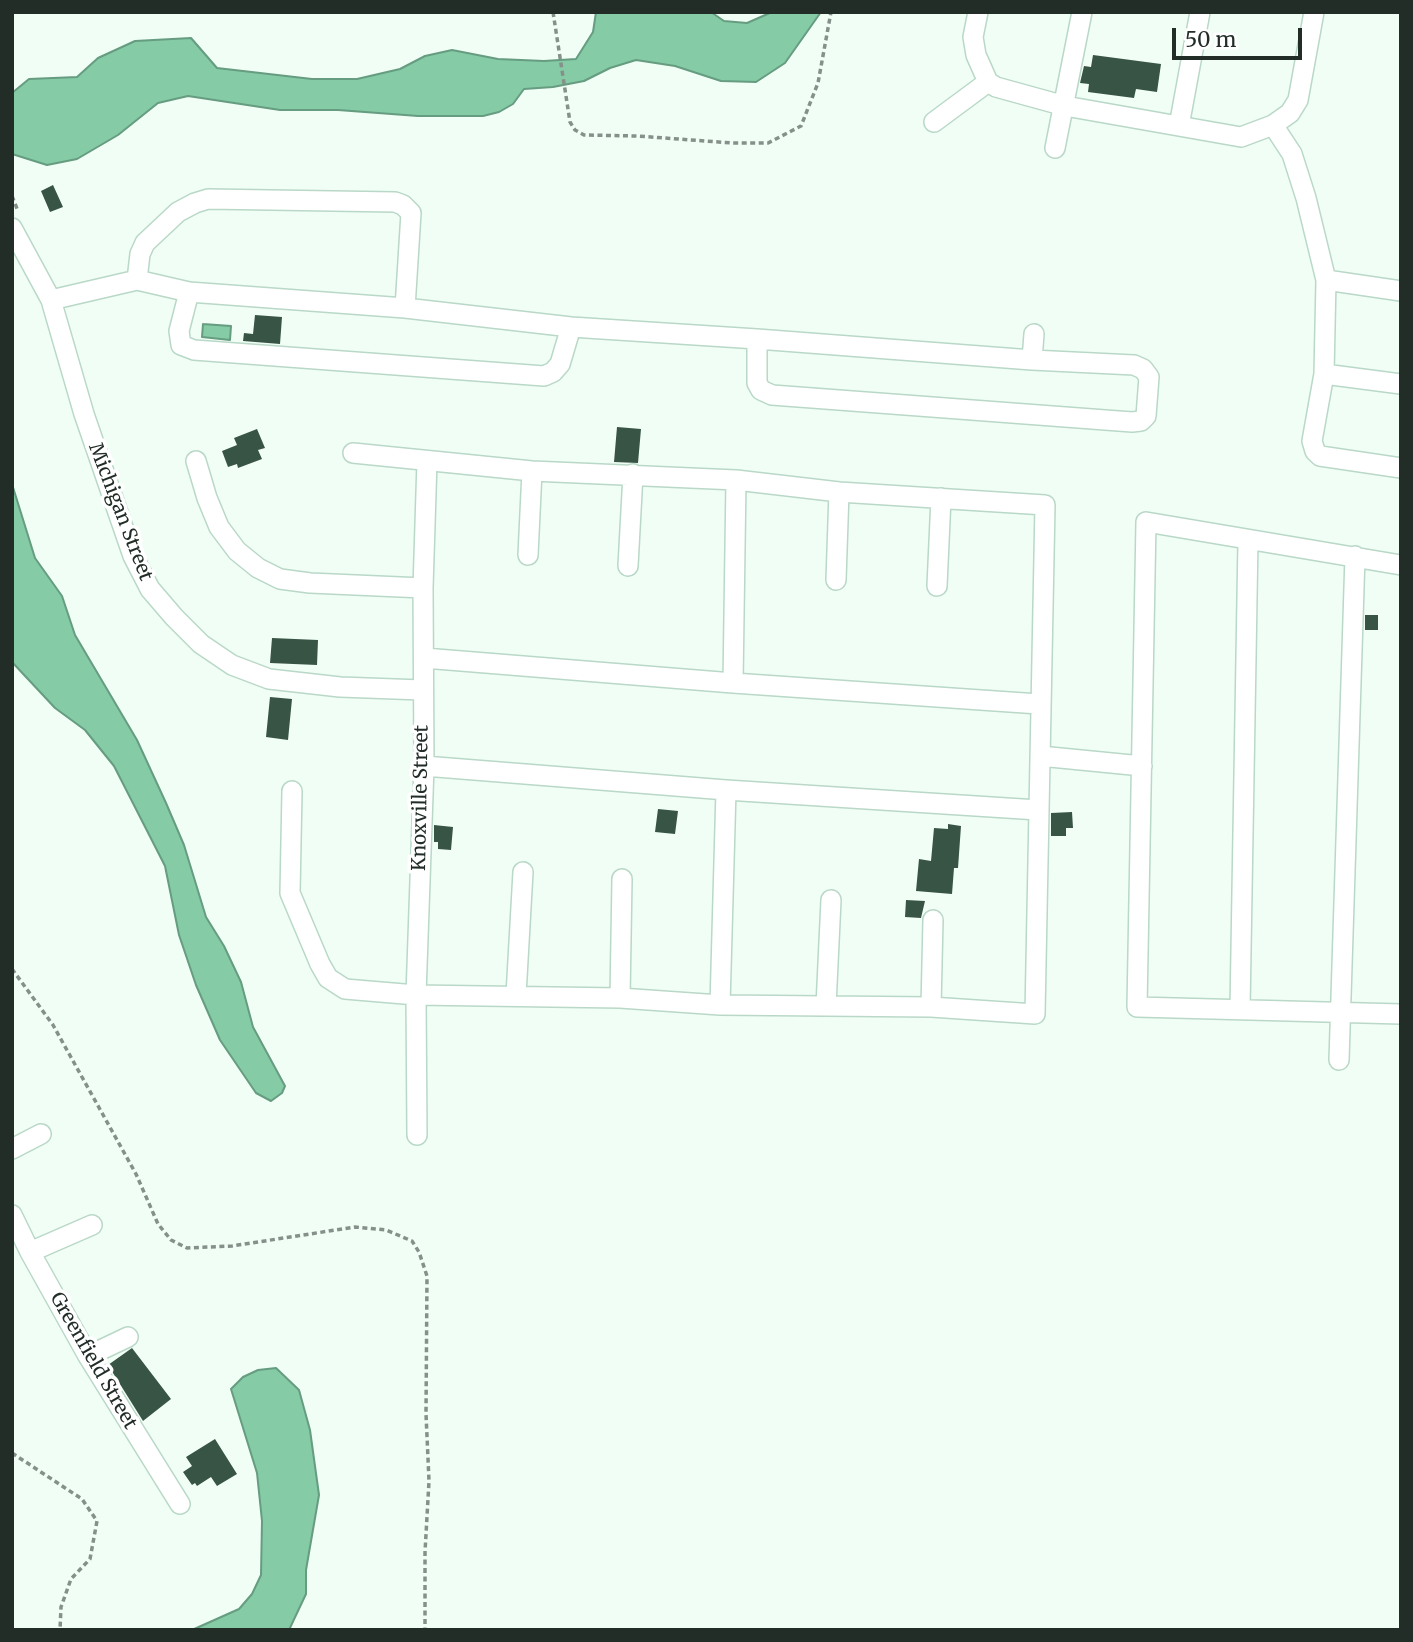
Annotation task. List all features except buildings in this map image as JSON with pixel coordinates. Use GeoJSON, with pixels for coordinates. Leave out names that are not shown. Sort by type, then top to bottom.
{"type":"FeatureCollection","features":[{"type":"Feature","properties":{"kind":"street"},"geometry":{"type":"LineString","coordinates":[[978,12],[973,37],[981,69],[988,82],[996,87],[1065,106],[1241,138],[1273,125],[1290,113],[1298,100],[1314,12]]}},
{"type":"Feature","properties":{"kind":"street"},"geometry":{"type":"LineString","coordinates":[[1055,148],[1082,12]]}},
{"type":"Feature","properties":{"kind":"street"},"geometry":{"type":"LineString","coordinates":[[1178,126],[1200,12]]}},
{"type":"Feature","properties":{"kind":"street"},"geometry":{"type":"LineString","coordinates":[[934,121],[988,82]]}},
{"type":"Feature","properties":{"kind":"street"},"geometry":{"type":"LineString","coordinates":[[1273,125],[1292,154],[1326,280],[1324,374],[1312,441],[1315,451],[1320,456],[1401,468]]}},
{"type":"Feature","properties":{"kind":"street"},"geometry":{"type":"LineString","coordinates":[[137,280],[140,254],[145,243],[177,212],[195,202],[208,199],[395,202],[411,213],[405,308]]}},
{"type":"Feature","properties":{"kind":"street","name":"Michigan Street"},"geometry":{"type":"LineString","coordinates":[[14,237],[51,300],[84,414],[133,555],[150,589],[174,617],[201,644],[232,665],[269,679],[340,687],[422,690]]}},
{"type":"Feature","properties":{"kind":"street"},"geometry":{"type":"LineString","coordinates":[[51,300],[137,280],[189,292],[405,308],[571,327],[757,339],[1032,360],[1134,365],[1143,369],[1149,377],[1146,416],[1141,421],[1132,422],[772,395],[761,390],[757,383],[757,339]]}},
{"type":"Feature","properties":{"kind":"street"},"geometry":{"type":"LineString","coordinates":[[1326,280],[1401,291]]}},
{"type":"Feature","properties":{"kind":"street"},"geometry":{"type":"LineString","coordinates":[[189,292],[179,331],[181,345],[194,350],[544,376],[553,372],[560,364],[571,327]]}},
{"type":"Feature","properties":{"kind":"street"},"geometry":{"type":"LineString","coordinates":[[1032,360],[1034,334]]}},
{"type":"Feature","properties":{"kind":"street"},"geometry":{"type":"LineString","coordinates":[[1324,374],[1401,384]]}},
{"type":"Feature","properties":{"kind":"street"},"geometry":{"type":"LineString","coordinates":[[292,791],[290,893],[328,978],[345,989],[416,995],[620,998],[720,1005],[931,1007],[1035,1014],[1045,505],[839,492],[736,480],[532,471],[353,453]]}},
{"type":"Feature","properties":{"kind":"street"},"geometry":{"type":"LineString","coordinates":[[196,461],[219,527],[237,551],[258,568],[280,579],[310,583],[423,588]]}},
{"type":"Feature","properties":{"kind":"street","name":"Knoxville Street"},"geometry":{"type":"LineString","coordinates":[[417,1135],[416,995],[424,766],[423,588],[427,461]]}},
{"type":"Feature","properties":{"kind":"street"},"geometry":{"type":"LineString","coordinates":[[528,555],[532,471]]}},
{"type":"Feature","properties":{"kind":"street"},"geometry":{"type":"LineString","coordinates":[[628,566],[633,474]]}},
{"type":"Feature","properties":{"kind":"street"},"geometry":{"type":"LineString","coordinates":[[733,683],[736,480]]}},
{"type":"Feature","properties":{"kind":"street"},"geometry":{"type":"LineString","coordinates":[[836,580],[839,492]]}},
{"type":"Feature","properties":{"kind":"street"},"geometry":{"type":"LineString","coordinates":[[937,586],[941,498]]}},
{"type":"Feature","properties":{"kind":"street"},"geometry":{"type":"LineString","coordinates":[[1401,565],[1146,522],[1137,1007],[1401,1014]]}},
{"type":"Feature","properties":{"kind":"street"},"geometry":{"type":"LineString","coordinates":[[1240,1009],[1248,540]]}},
{"type":"Feature","properties":{"kind":"street"},"geometry":{"type":"LineString","coordinates":[[1339,1060],[1355,556]]}},
{"type":"Feature","properties":{"kind":"street"},"geometry":{"type":"LineString","coordinates":[[424,658],[1040,704]]}},
{"type":"Feature","properties":{"kind":"street"},"geometry":{"type":"LineString","coordinates":[[1040,756],[1142,766]]}},
{"type":"Feature","properties":{"kind":"street"},"geometry":{"type":"LineString","coordinates":[[424,766],[726,790],[1038,810]]}},
{"type":"Feature","properties":{"kind":"street"},"geometry":{"type":"LineString","coordinates":[[720,1005],[726,790]]}},
{"type":"Feature","properties":{"kind":"street"},"geometry":{"type":"LineString","coordinates":[[516,995],[523,872]]}},
{"type":"Feature","properties":{"kind":"street"},"geometry":{"type":"LineString","coordinates":[[620,998],[622,879]]}},
{"type":"Feature","properties":{"kind":"street"},"geometry":{"type":"LineString","coordinates":[[826,1006],[831,900]]}},
{"type":"Feature","properties":{"kind":"street"},"geometry":{"type":"LineString","coordinates":[[931,1007],[933,920]]}},
{"type":"Feature","properties":{"kind":"street"},"geometry":{"type":"LineString","coordinates":[[12,1149],[41,1134]]}},
{"type":"Feature","properties":{"kind":"street","name":"Greenfield Street"},"geometry":{"type":"LineString","coordinates":[[12,1215],[88,1356],[180,1504]]}},
{"type":"Feature","properties":{"kind":"street"},"geometry":{"type":"LineString","coordinates":[[30,1252],[92,1225]]}},
{"type":"Feature","properties":{"kind":"street"},"geometry":{"type":"LineString","coordinates":[[88,1356],[128,1337]]}},
{"type":"Feature","properties":{"kind":"path"},"geometry":{"type":"LineString","coordinates":[[553,12],[569,122],[575,130],[584,135],[611,134],[692,141],[768,143],[802,126],[818,83],[831,12]]}},
{"type":"Feature","properties":{"kind":"path"},"geometry":{"type":"LineString","coordinates":[[12,969],[53,1025],[136,1174],[158,1224],[171,1240],[187,1248],[232,1246],[355,1227],[386,1230],[412,1241],[419,1252],[427,1276],[426,1414],[429,1481],[425,1630]]}},
{"type":"Feature","properties":{"kind":"path"},"geometry":{"type":"LineString","coordinates":[[12,1453],[82,1499],[97,1521],[90,1559],[71,1579],[61,1607],[60,1630]]}},
{"type":"Feature","properties":{"kind":"shaded area"},"geometry":{"type":"Polygon","coordinates":[[[596,12],[711,12],[724,21],[747,23],[772,12],[821,12],[785,63],[756,82],[721,81],[675,66],[636,60],[610,68],[584,81],[524,89],[513,104],[499,112],[483,116],[280,110],[188,96],[158,103],[118,135],[77,159],[47,165],[12,154],[12,93],[29,79],[77,77],[98,58],[135,41],[191,38],[217,68],[312,79],[357,79],[400,69],[425,56],[452,50],[498,59],[576,59],[593,32],[596,12]]]}},
{"type":"Feature","properties":{"kind":"shaded area"},"geometry":{"type":"Polygon","coordinates":[[[203,324],[231,326],[230,340],[202,337],[203,324]]]}},
{"type":"Feature","properties":{"kind":"shaded area"},"geometry":{"type":"Polygon","coordinates":[[[12,484],[35,558],[62,596],[75,635],[137,740],[184,845],[206,917],[241,982],[253,1027],[285,1086],[282,1093],[271,1101],[256,1093],[220,1040],[196,985],[179,935],[165,866],[114,766],[85,730],[55,708],[12,662],[12,484]]]}},
{"type":"Feature","properties":{"kind":"shaded area"},"geometry":{"type":"Polygon","coordinates":[[[276,1368],[299,1390],[310,1430],[319,1495],[306,1570],[306,1594],[289,1630],[192,1630],[239,1609],[252,1594],[261,1575],[262,1521],[257,1473],[231,1389],[243,1377],[258,1370],[276,1368]]]}}]}
